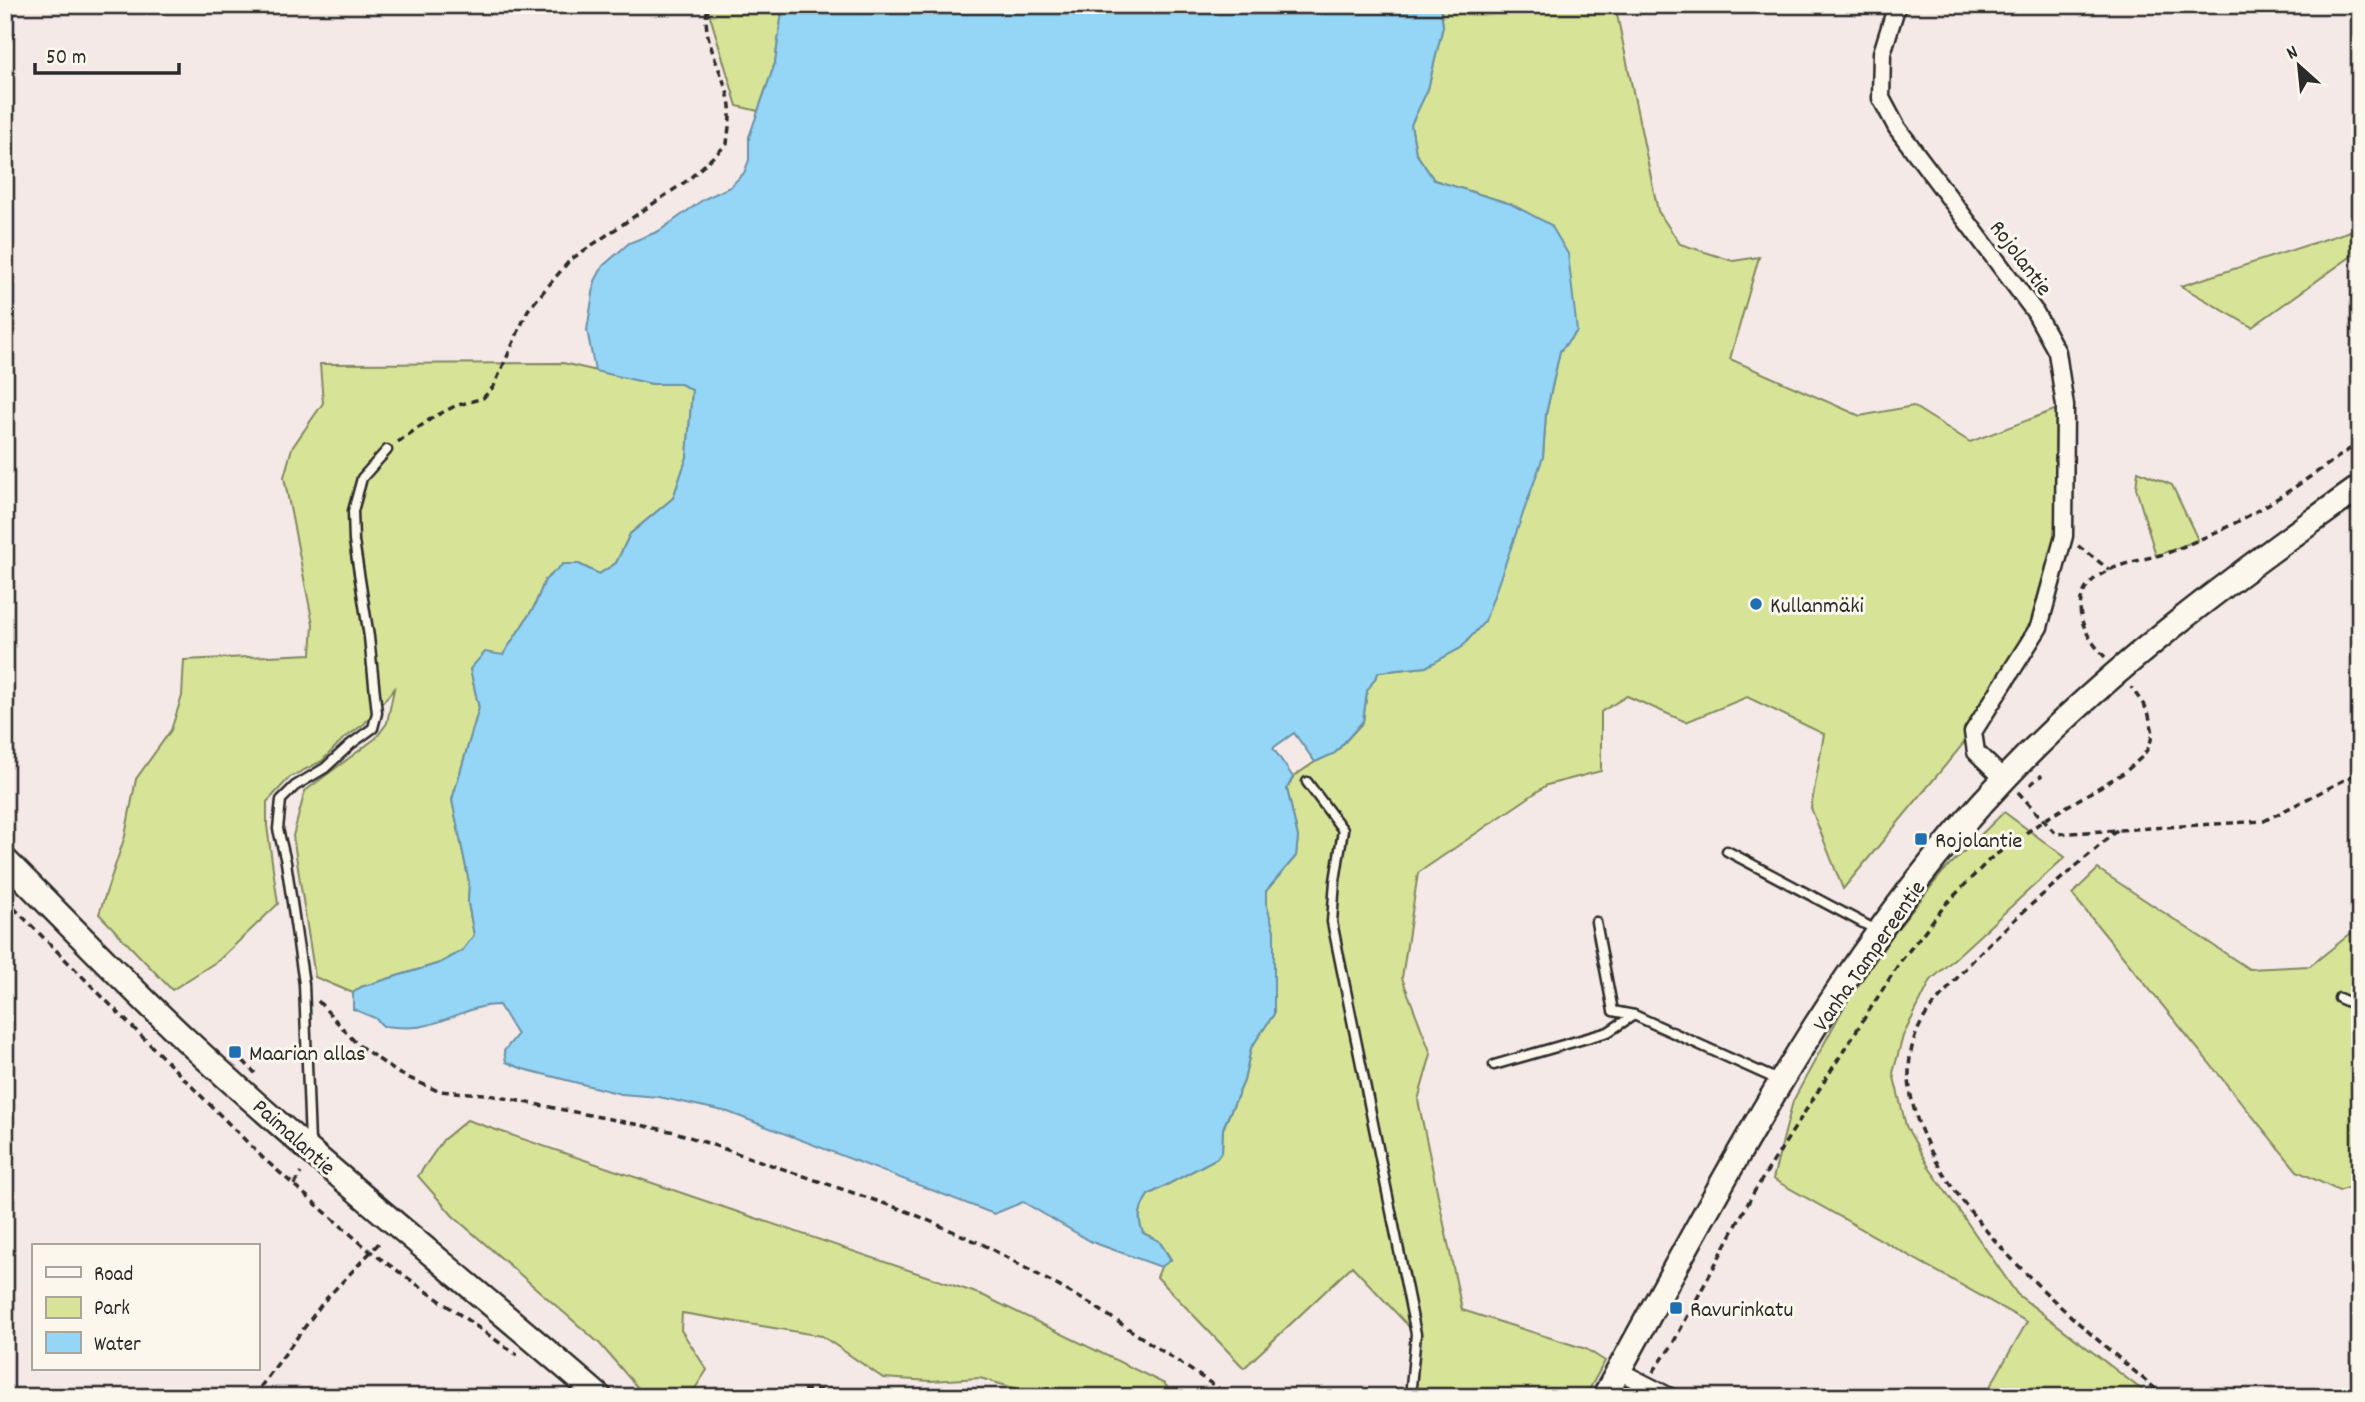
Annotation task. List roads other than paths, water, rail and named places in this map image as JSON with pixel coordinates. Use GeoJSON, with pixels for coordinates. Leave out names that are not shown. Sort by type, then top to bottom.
{"type":"FeatureCollection","features":[{"type":"Feature","properties":{"kind":"main road","name":"Vanha Tampereentie"},"geometry":{"type":"LineString","coordinates":[[1604,1397],[1748,1134],[1879,931],[1940,854],[2004,779],[2075,709],[2143,648],[2360,487]]}},
{"type":"Feature","properties":{"kind":"main road","name":"Paimalantie"},"geometry":{"type":"LineString","coordinates":[[5,860],[186,1040],[396,1225],[505,1314],[600,1397]]}},
{"type":"Feature","properties":{"kind":"street","name":"Rojolantie"},"geometry":{"type":"LineString","coordinates":[[1897,5],[1882,53],[1881,98],[1897,128],[2035,312],[2057,352],[2065,406],[2064,536],[2039,627],[1973,732],[1976,751],[2004,779]]}},
{"type":"Feature","properties":{"kind":"street"},"geometry":{"type":"LineString","coordinates":[[1619,1371],[1670,1397]]}},
{"type":"Feature","properties":{"kind":"lane"},"geometry":{"type":"LineString","coordinates":[[310,1149],[304,984],[286,862],[278,829],[281,800],[295,786],[325,768],[373,728],[377,713],[369,637],[354,541],[353,511],[362,478],[387,450]]}},
{"type":"Feature","properties":{"kind":"lane"},"geometry":{"type":"LineString","coordinates":[[1307,782],[1343,830],[1332,922],[1416,1334],[1410,1397]]}},
{"type":"Feature","properties":{"kind":"lane"},"geometry":{"type":"LineString","coordinates":[[1727,850],[1879,931]]}},
{"type":"Feature","properties":{"kind":"lane"},"geometry":{"type":"LineString","coordinates":[[1595,922],[1613,1011],[1634,1015],[1781,1081]]}},
{"type":"Feature","properties":{"kind":"lane"},"geometry":{"type":"LineString","coordinates":[[2339,998],[2360,1007]]}},
{"type":"Feature","properties":{"kind":"lane"},"geometry":{"type":"LineString","coordinates":[[1494,1065],[1608,1032],[1634,1015]]}},
{"type":"Feature","properties":{"kind":"water","name":"Maarian allas"},"geometry":{"type":"Polygon","coordinates":[[[783,5],[1440,5],[1443,26],[1428,89],[1411,125],[1416,153],[1434,180],[1511,204],[1551,225],[1568,254],[1577,331],[1560,351],[1546,414],[1543,457],[1485,621],[1461,648],[1426,667],[1379,672],[1367,691],[1363,721],[1335,753],[1315,762],[1294,733],[1273,748],[1293,777],[1287,789],[1298,837],[1296,856],[1266,891],[1266,903],[1274,931],[1274,1014],[1251,1048],[1244,1081],[1223,1128],[1222,1151],[1217,1158],[1148,1195],[1143,1205],[1140,1223],[1143,1233],[1159,1241],[1171,1260],[1161,1267],[1092,1242],[1023,1202],[994,1214],[728,1112],[659,1097],[621,1094],[523,1069],[506,1062],[504,1051],[517,1035],[499,1005],[479,1008],[433,1024],[408,1028],[383,1026],[375,1018],[353,1009],[353,993],[361,987],[440,963],[462,951],[474,935],[468,903],[469,882],[452,800],[479,708],[470,669],[485,652],[503,655],[534,607],[545,580],[563,564],[579,564],[599,574],[616,563],[630,534],[673,498],[687,457],[692,390],[681,384],[652,384],[595,371],[587,330],[595,281],[603,266],[629,243],[659,231],[704,199],[730,187],[744,173],[749,160],[749,137],[775,63],[783,5]]]}},
{"type":"Feature","properties":{"kind":"place","name":"Kullanmäki"},"geometry":{"type":"Point","coordinates":[1756,604]}},
{"type":"Feature","properties":{"kind":"place","name":"Rojolantie"},"geometry":{"type":"Point","coordinates":[1921,839]}},
{"type":"Feature","properties":{"kind":"place","name":"Maarian allas"},"geometry":{"type":"Point","coordinates":[235,1052]}},
{"type":"Feature","properties":{"kind":"place","name":"Ravurinkatu"},"geometry":{"type":"Point","coordinates":[1676,1308]}}]}
